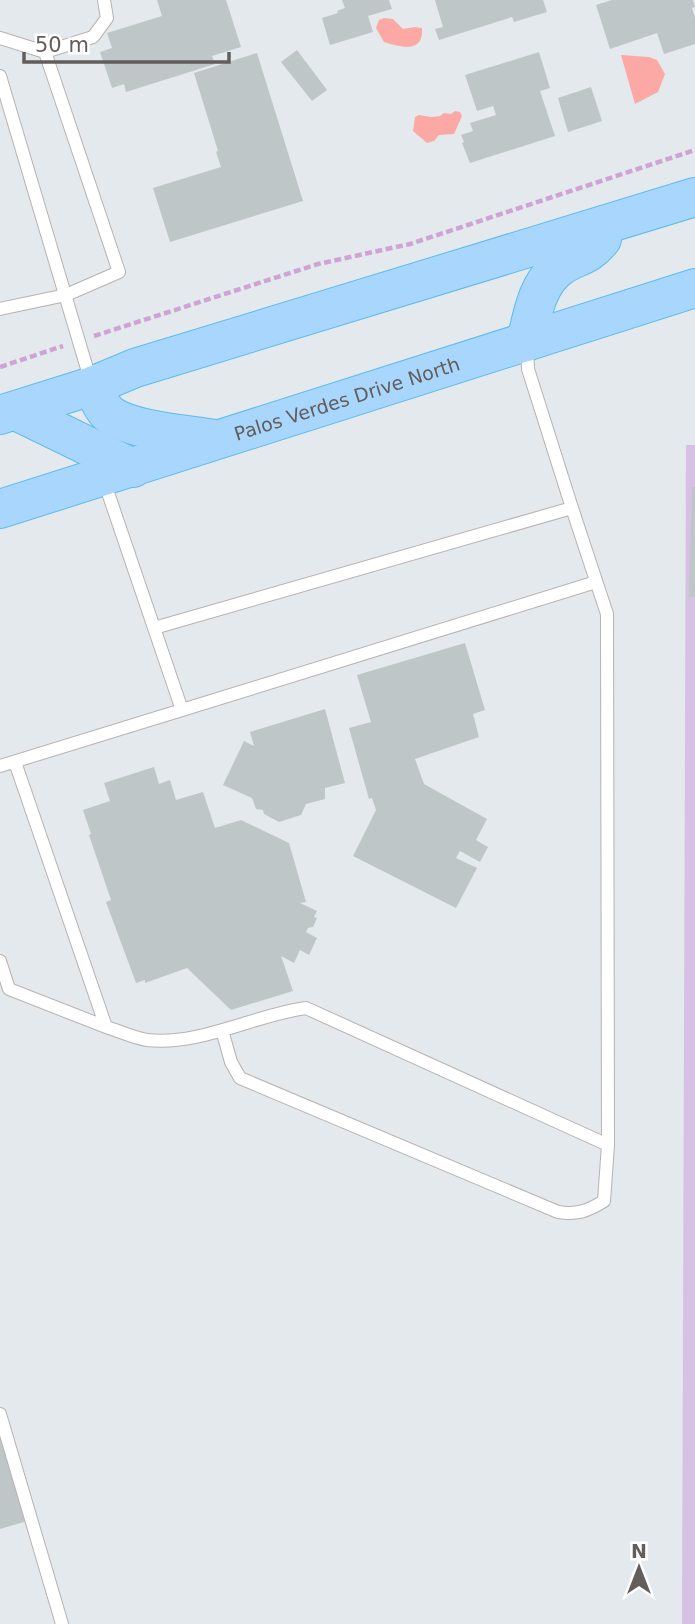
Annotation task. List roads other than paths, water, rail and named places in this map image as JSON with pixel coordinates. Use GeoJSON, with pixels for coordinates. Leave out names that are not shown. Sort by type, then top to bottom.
{"type":"FeatureCollection","features":[{"type":"Feature","properties":{"kind":"main road"},"geometry":{"type":"LineString","coordinates":[[8,413],[92,386],[135,368],[695,197]]}},
{"type":"Feature","properties":{"kind":"main road"},"geometry":{"type":"LineString","coordinates":[[526,341],[541,289],[559,267],[592,251],[617,221]]}},
{"type":"Feature","properties":{"kind":"main road","name":"Palos Verdes Drive North"},"geometry":{"type":"LineString","coordinates":[[0,509],[695,288]]}},
{"type":"Feature","properties":{"kind":"main road"},"geometry":{"type":"LineString","coordinates":[[92,386],[107,414],[138,425],[220,440]]}},
{"type":"Feature","properties":{"kind":"main road"},"geometry":{"type":"LineString","coordinates":[[8,413],[118,473]]}},
{"type":"Feature","properties":{"kind":"lane"},"geometry":{"type":"LineString","coordinates":[[0,38],[45,52],[93,37],[107,18],[104,0]]}},
{"type":"Feature","properties":{"kind":"lane"},"geometry":{"type":"LineString","coordinates":[[0,309],[66,295],[119,272],[45,52]]}},
{"type":"Feature","properties":{"kind":"lane"},"geometry":{"type":"LineString","coordinates":[[0,76],[92,386]]}},
{"type":"Feature","properties":{"kind":"lane"},"geometry":{"type":"LineString","coordinates":[[222,1030],[240,1078],[558,1212],[573,1214],[588,1210],[604,1201],[608,1145],[607,614],[528,369],[526,341]]}},
{"type":"Feature","properties":{"kind":"lane"},"geometry":{"type":"LineString","coordinates":[[118,473],[154,628],[182,710]]}},
{"type":"Feature","properties":{"kind":"lane"},"geometry":{"type":"LineString","coordinates":[[154,628],[572,508]]}},
{"type":"Feature","properties":{"kind":"lane"},"geometry":{"type":"LineString","coordinates":[[0,766],[596,582]]}},
{"type":"Feature","properties":{"kind":"lane"},"geometry":{"type":"LineString","coordinates":[[15,762],[106,1027]]}},
{"type":"Feature","properties":{"kind":"lane"},"geometry":{"type":"LineString","coordinates":[[0,961],[9,989],[146,1040],[172,1040],[222,1030],[280,1011],[306,1008],[608,1145]]}},
{"type":"Feature","properties":{"kind":"lane"},"geometry":{"type":"LineString","coordinates":[[0,1414],[62,1624]]}}]}
